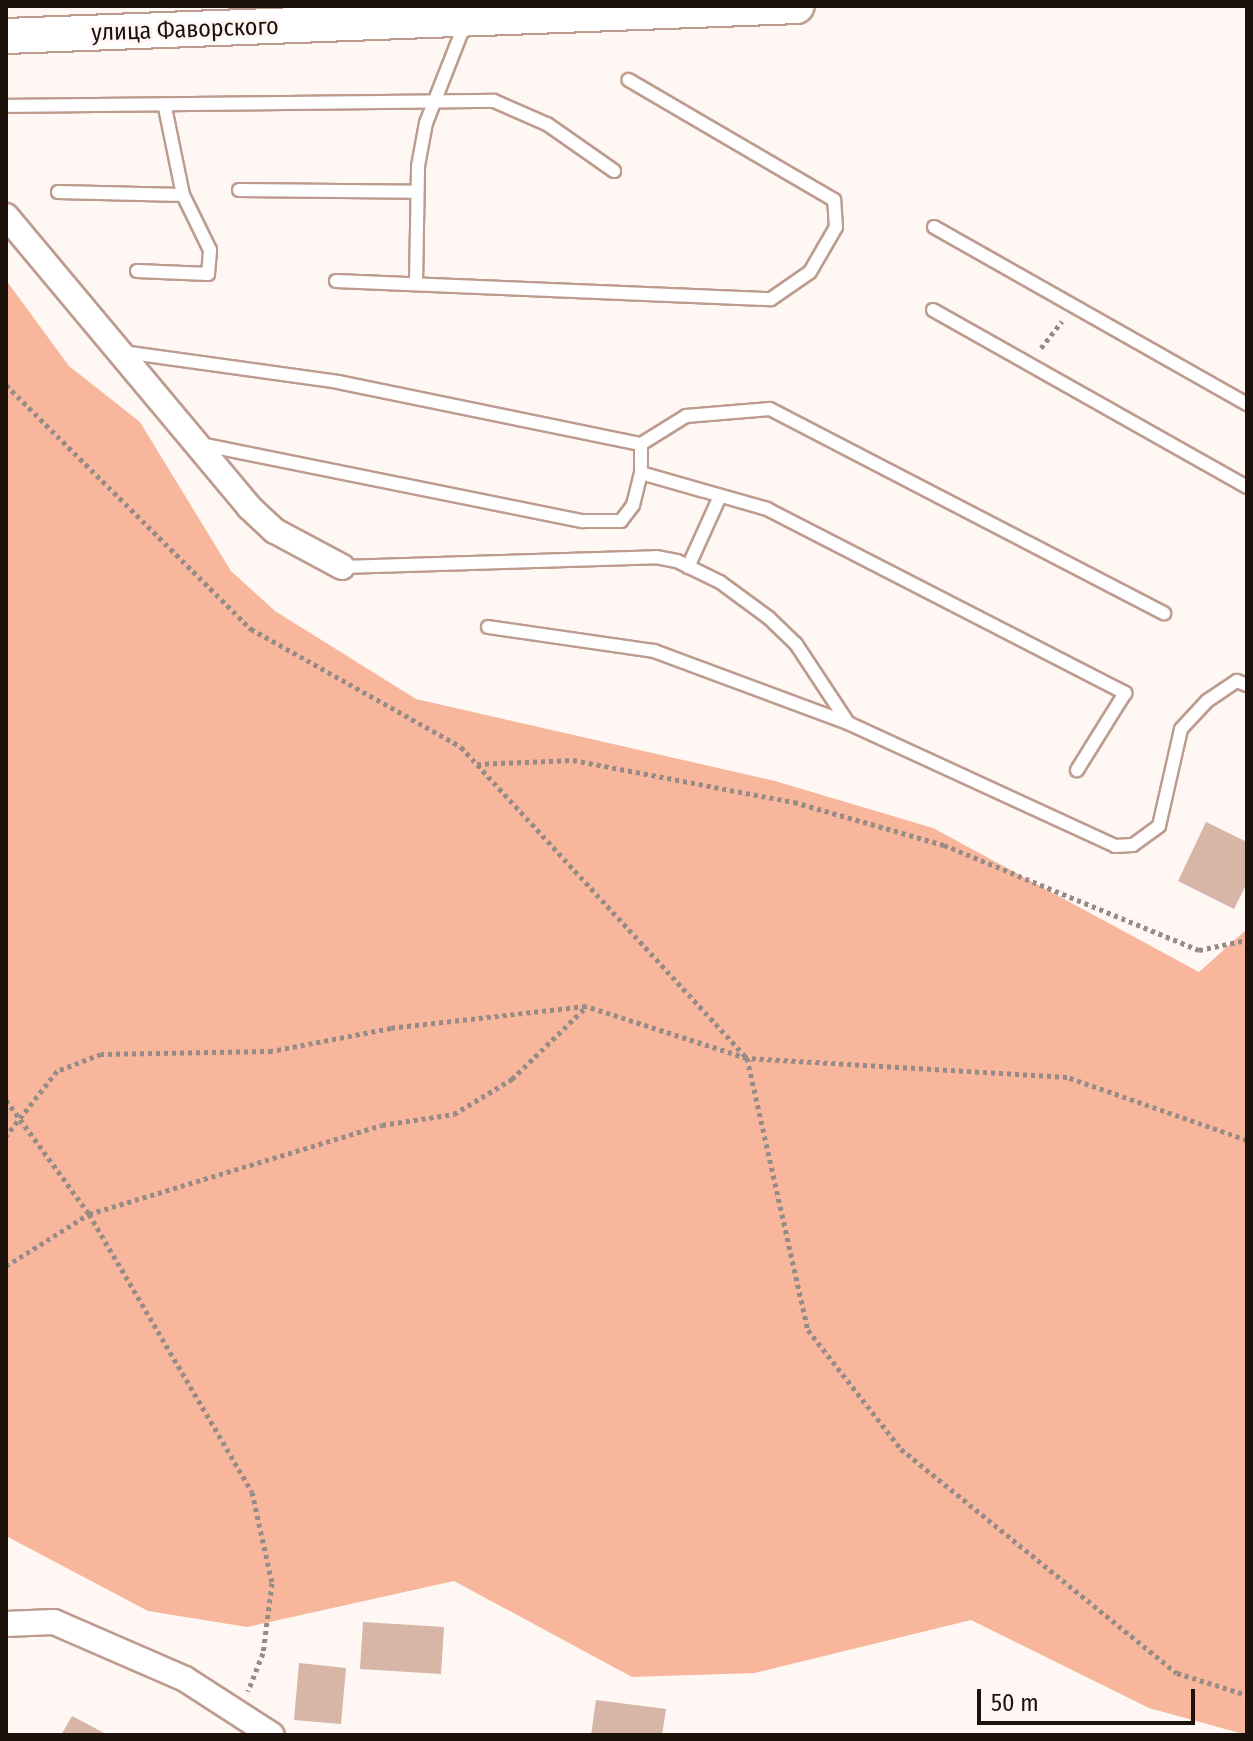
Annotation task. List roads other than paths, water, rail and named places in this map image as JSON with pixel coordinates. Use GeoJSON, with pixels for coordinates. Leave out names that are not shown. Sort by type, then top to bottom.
{"type":"FeatureCollection","features":[{"type":"Feature","properties":{"kind":"street","name":"улица Фаворского"},"geometry":{"type":"LineString","coordinates":[[6,36],[466,21],[796,6]]}},
{"type":"Feature","properties":{"kind":"street"},"geometry":{"type":"LineString","coordinates":[[6,216],[200,444],[249,507],[275,531],[342,567]]}},
{"type":"Feature","properties":{"kind":"street"},"geometry":{"type":"LineString","coordinates":[[6,1624],[54,1622],[185,1679],[272,1735]]}},
{"type":"Feature","properties":{"kind":"lane"},"geometry":{"type":"LineString","coordinates":[[416,284],[417,192],[426,123],[466,21]]}},
{"type":"Feature","properties":{"kind":"lane"},"geometry":{"type":"LineString","coordinates":[[336,281],[771,299],[810,272],[836,227],[834,200],[629,80]]}},
{"type":"Feature","properties":{"kind":"lane"},"geometry":{"type":"LineString","coordinates":[[6,106],[435,106],[494,101],[547,124],[614,171]]}},
{"type":"Feature","properties":{"kind":"lane"},"geometry":{"type":"LineString","coordinates":[[137,271],[208,274],[210,250],[183,195],[165,107]]}},
{"type":"Feature","properties":{"kind":"lane"},"geometry":{"type":"LineString","coordinates":[[239,190],[417,192]]}},
{"type":"Feature","properties":{"kind":"lane"},"geometry":{"type":"LineString","coordinates":[[58,192],[183,195]]}},
{"type":"Feature","properties":{"kind":"lane"},"geometry":{"type":"LineString","coordinates":[[934,227],[1247,404]]}},
{"type":"Feature","properties":{"kind":"lane"},"geometry":{"type":"LineString","coordinates":[[933,310],[1247,487]]}},
{"type":"Feature","properties":{"kind":"lane"},"geometry":{"type":"LineString","coordinates":[[123,352],[338,382],[641,444],[686,416],[770,409],[1164,613]]}},
{"type":"Feature","properties":{"kind":"lane"},"geometry":{"type":"LineString","coordinates":[[200,444],[583,521],[621,521],[633,505],[641,473],[641,444]]}},
{"type":"Feature","properties":{"kind":"lane"},"geometry":{"type":"LineString","coordinates":[[641,473],[767,509],[1125,693],[1077,770]]}},
{"type":"Feature","properties":{"kind":"lane"},"geometry":{"type":"LineString","coordinates":[[688,567],[720,496]]}},
{"type":"Feature","properties":{"kind":"lane"},"geometry":{"type":"LineString","coordinates":[[342,567],[656,557],[720,582],[796,644],[848,723]]}},
{"type":"Feature","properties":{"kind":"lane"},"geometry":{"type":"LineString","coordinates":[[488,627],[654,651],[848,723],[1115,846],[1133,845],[1159,826],[1181,729],[1207,701],[1237,681],[1247,685]]}}]}
